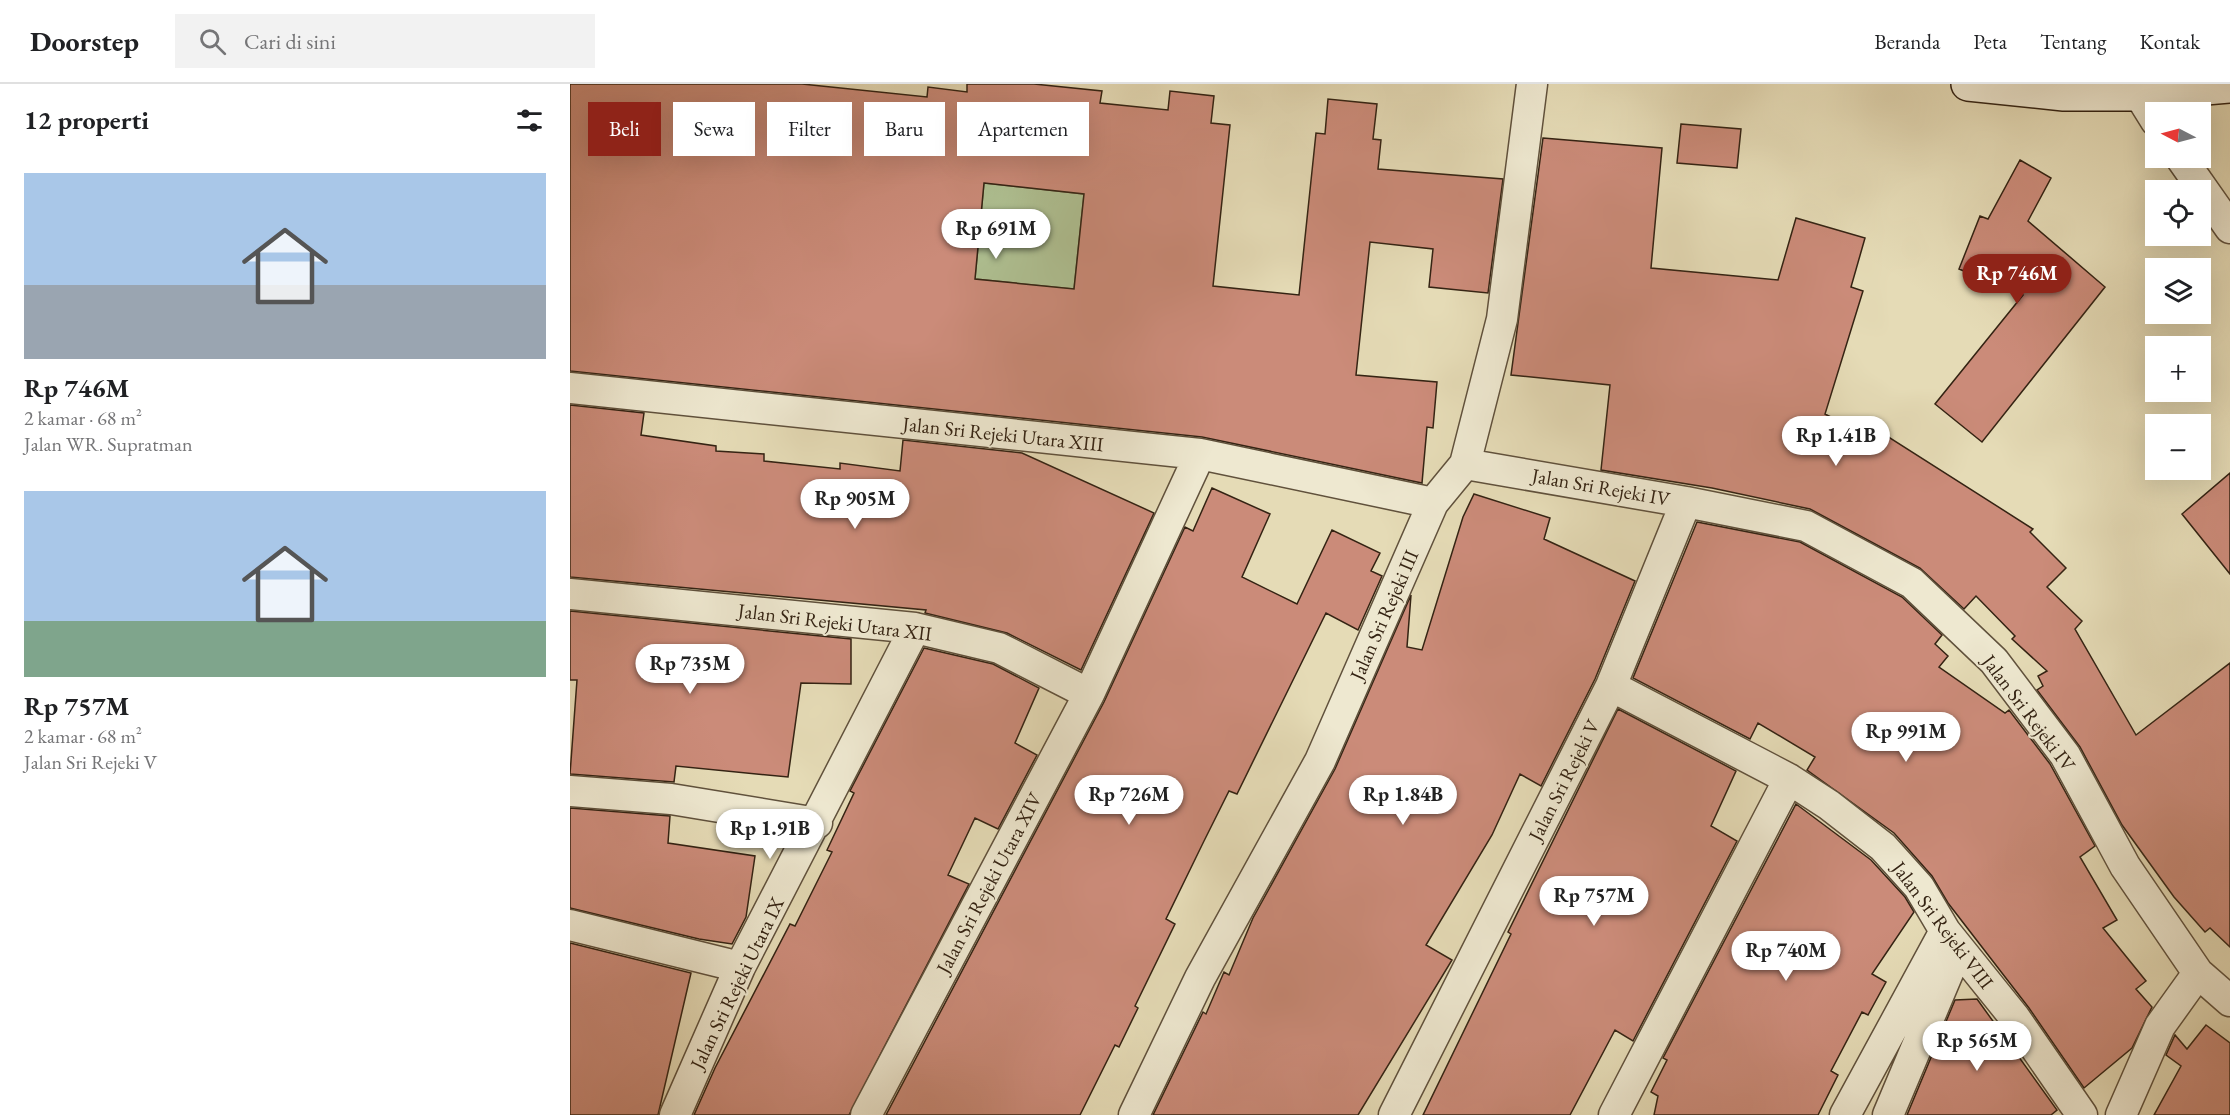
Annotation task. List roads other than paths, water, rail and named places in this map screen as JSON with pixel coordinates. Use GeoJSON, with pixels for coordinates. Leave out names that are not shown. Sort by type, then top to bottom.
{"type":"FeatureCollection","features":[{"type":"Feature","properties":{"kind":"main road"},"geometry":{"type":"LineString","coordinates":[[1968,84],[2064,94],[2230,86]]}},
{"type":"Feature","properties":{"kind":"street","name":"Jalan Sri Rejeki III"},"geometry":{"type":"LineString","coordinates":[[1134,1115],[1200,978],[1320,760],[1433,503],[1465,464],[1502,319],[1532,84]]}},
{"type":"Feature","properties":{"kind":"street"},"geometry":{"type":"LineString","coordinates":[[2135,89],[2145,104]]}},
{"type":"Feature","properties":{"kind":"street"},"geometry":{"type":"LineString","coordinates":[[2188,168],[2230,228]]}},
{"type":"Feature","properties":{"kind":"street","name":"Jalan Sri Rejeki Utara XIII"},"geometry":{"type":"LineString","coordinates":[[570,388],[1200,454],[1433,503]]}},
{"type":"Feature","properties":{"kind":"street","name":"Jalan Sri Rejeki Utara XIV"},"geometry":{"type":"LineString","coordinates":[[866,1115],[1089,694],[1200,454]]}},
{"type":"Feature","properties":{"kind":"street","name":"Jalan Sri Rejeki IV"},"geometry":{"type":"LineString","coordinates":[[1465,464],[1686,502],[1806,526],[1912,583],[1994,660],[2065,755],[2125,866],[2198,973],[2230,1001]]}},
{"type":"Feature","properties":{"kind":"street","name":"Jalan Sri Rejeki V"},"geometry":{"type":"LineString","coordinates":[[1394,1115],[1611,686],[1686,502]]}},
{"type":"Feature","properties":{"kind":"street","name":"Jalan Sri Rejeki Utara XII"},"geometry":{"type":"LineString","coordinates":[[570,594],[915,628],[999,648],[1089,694]]}},
{"type":"Feature","properties":{"kind":"street","name":"Jalan Sri Rejeki Utara IX"},"geometry":{"type":"LineString","coordinates":[[675,1115],[740,967],[817,823],[915,628]]}},
{"type":"Feature","properties":{"kind":"street","name":"Jalan Sri Rejeki VIII"},"geometry":{"type":"LineString","coordinates":[[1611,686],[1789,779],[1829,805],[1883,847],[1919,887],[1952,940],[2015,1018],[2082,1115]]}},
{"type":"Feature","properties":{"kind":"street"},"geometry":{"type":"LineString","coordinates":[[1614,1115],[1789,779]]}},
{"type":"Feature","properties":{"kind":"street"},"geometry":{"type":"LineString","coordinates":[[570,791],[671,799],[817,823]]}},
{"type":"Feature","properties":{"kind":"street"},"geometry":{"type":"LineString","coordinates":[[570,925],[740,967]]}},
{"type":"Feature","properties":{"kind":"street"},"geometry":{"type":"LineString","coordinates":[[1845,1115],[1952,940]]}},
{"type":"Feature","properties":{"kind":"street"},"geometry":{"type":"LineString","coordinates":[[1888,1115],[1952,940]]}},
{"type":"Feature","properties":{"kind":"street"},"geometry":{"type":"LineString","coordinates":[[2121,1115],[2160,1026],[2198,973]]}}]}
